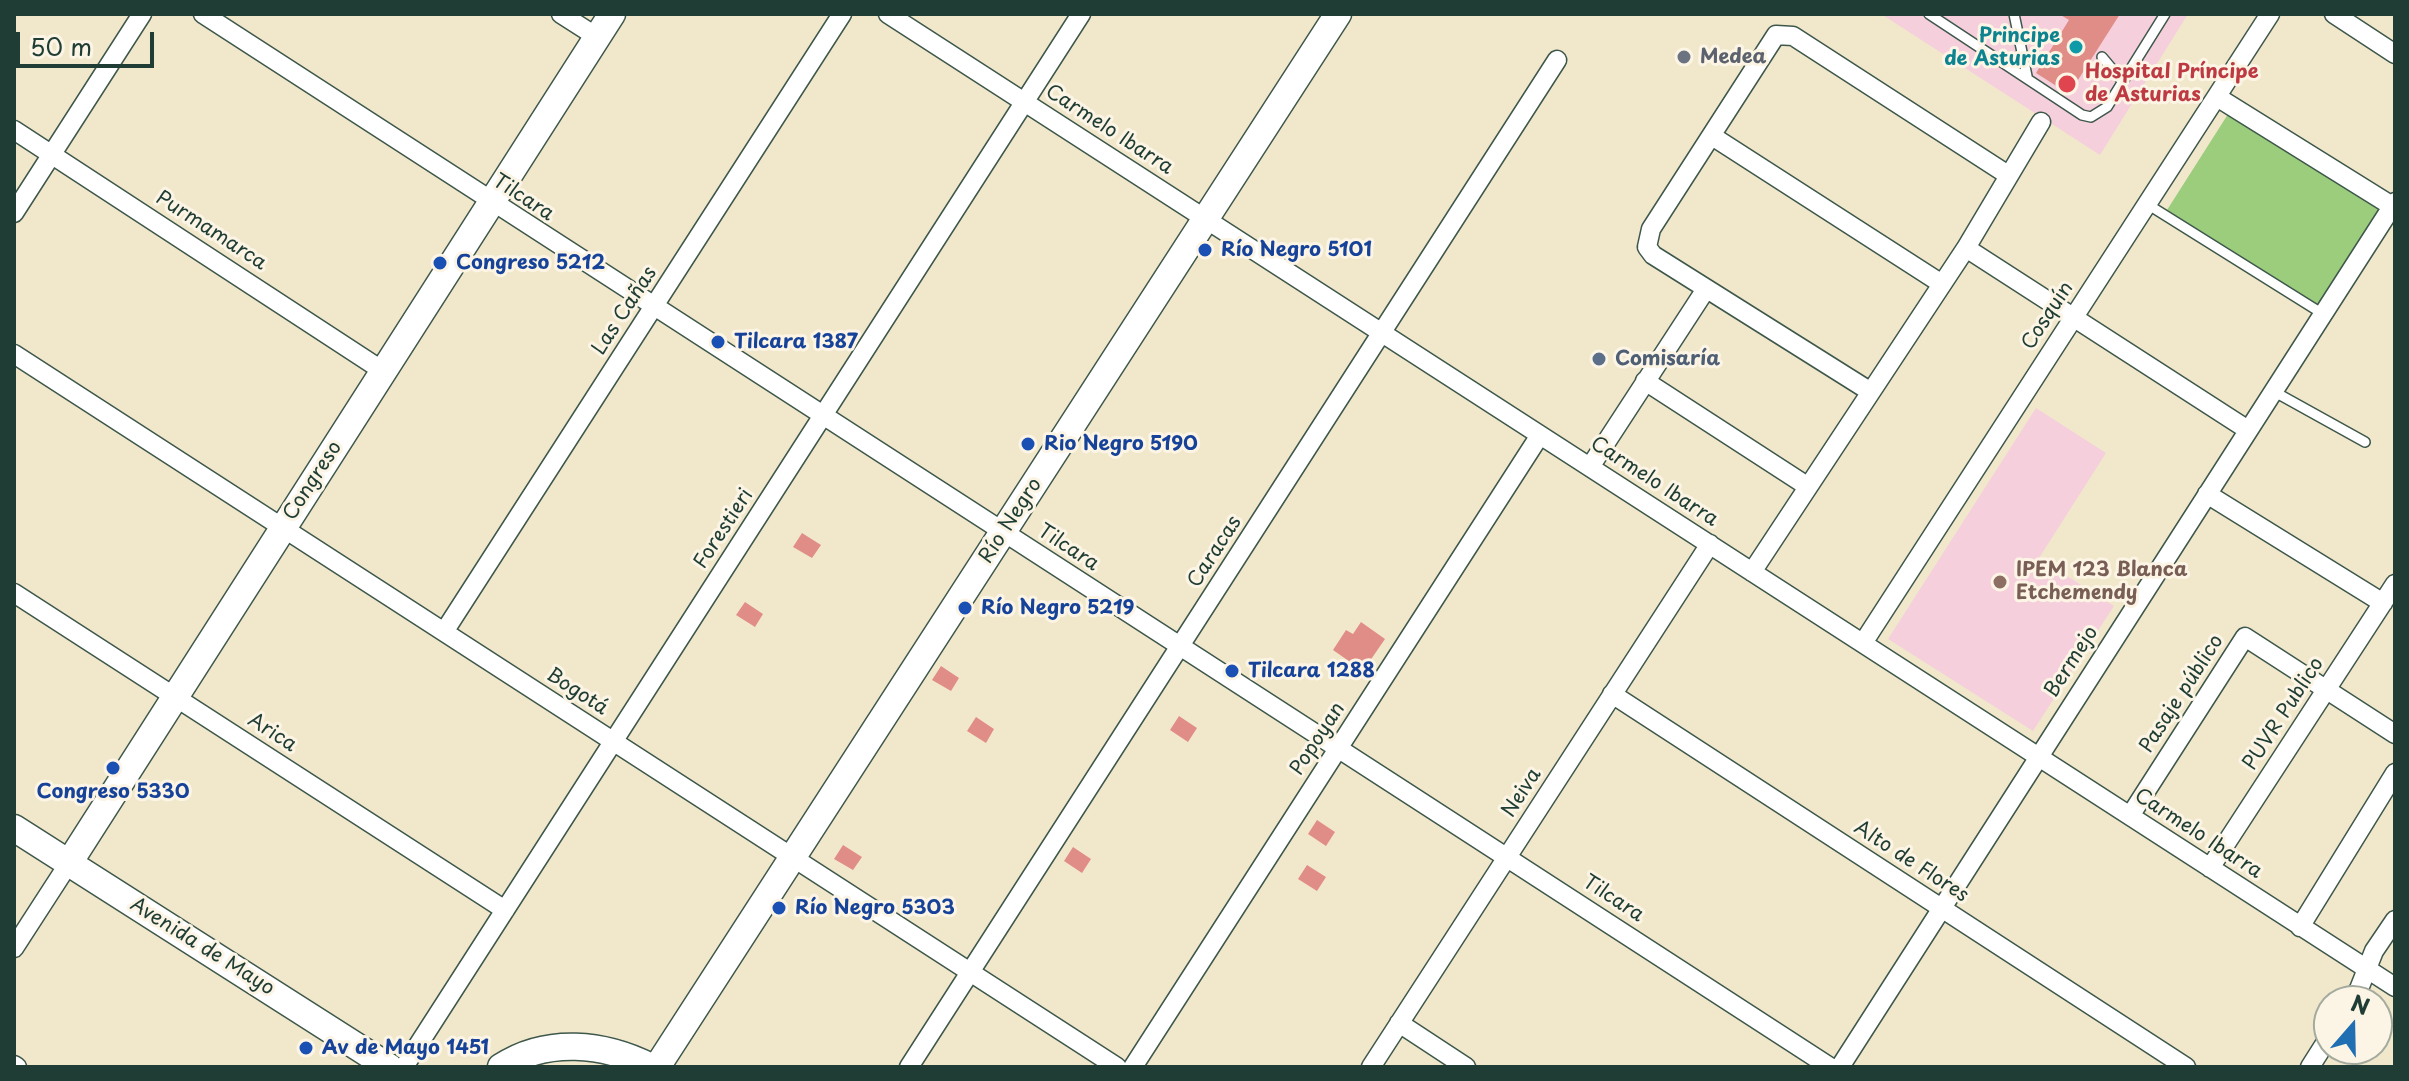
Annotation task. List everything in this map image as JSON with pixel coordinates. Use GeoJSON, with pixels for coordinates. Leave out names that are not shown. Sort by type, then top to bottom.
{"type":"FeatureCollection","features":[{"type":"Feature","properties":{"kind":"main road","name":"Congreso"},"geometry":{"type":"LineString","coordinates":[[69,863],[612,14]]}},
{"type":"Feature","properties":{"kind":"main road","name":"Río Negro"},"geometry":{"type":"LineString","coordinates":[[657,1067],[1338,14]]}},
{"type":"Feature","properties":{"kind":"main road","name":"Avenida de Mayo"},"geometry":{"type":"LineString","coordinates":[[14,828],[389,1067]]}},
{"type":"Feature","properties":{"kind":"main road"},"geometry":{"type":"LineString","coordinates":[[501,1067],[513,1059],[550,1048],[588,1046],[626,1055],[651,1067]]}},
{"type":"Feature","properties":{"kind":"street"},"geometry":{"type":"LineString","coordinates":[[14,213],[142,14]]}},
{"type":"Feature","properties":{"kind":"street","name":"Tilcara"},"geometry":{"type":"LineString","coordinates":[[203,14],[821,417],[1507,856],[1830,1067]]}},
{"type":"Feature","properties":{"kind":"street"},"geometry":{"type":"LineString","coordinates":[[561,14],[597,37]]}},
{"type":"Feature","properties":{"kind":"street","name":"Las Cañas"},"geometry":{"type":"LineString","coordinates":[[444,632],[842,14]]}},
{"type":"Feature","properties":{"kind":"street","name":"Carmelo Ibarra"},"geometry":{"type":"LineString","coordinates":[[888,14],[2395,987]]}},
{"type":"Feature","properties":{"kind":"street","name":"Forestieri"},"geometry":{"type":"LineString","coordinates":[[404,1067],[1081,14]]}},
{"type":"Feature","properties":{"kind":"street","name":"Cosquín"},"geometry":{"type":"LineString","coordinates":[[1863,643],[2270,14]]}},
{"type":"Feature","properties":{"kind":"street"},"geometry":{"type":"LineString","coordinates":[[2334,14],[2395,54]]}},
{"type":"Feature","properties":{"kind":"street"},"geometry":{"type":"LineString","coordinates":[[1871,392],[1653,255],[1647,247],[1651,229],[1776,35],[1793,36],[2008,175]]}},
{"type":"Feature","properties":{"kind":"street","name":"Caracas"},"geometry":{"type":"LineString","coordinates":[[909,1067],[1557,60]]}},
{"type":"Feature","properties":{"kind":"street"},"geometry":{"type":"LineString","coordinates":[[2217,97],[2394,204]]}},
{"type":"Feature","properties":{"kind":"street"},"geometry":{"type":"LineString","coordinates":[[1752,572],[1966,248],[2041,122]]}},
{"type":"Feature","properties":{"kind":"street","name":"Purmamarca"},"geometry":{"type":"LineString","coordinates":[[14,130],[383,371]]}},
{"type":"Feature","properties":{"kind":"street"},"geometry":{"type":"LineString","coordinates":[[1712,136],[1942,284]]}},
{"type":"Feature","properties":{"kind":"street","name":"Bermejo"},"geometry":{"type":"LineString","coordinates":[[1840,1067],[2394,204]]}},
{"type":"Feature","properties":{"kind":"street"},"geometry":{"type":"LineString","coordinates":[[1966,248],[2248,430]]}},
{"type":"Feature","properties":{"kind":"street"},"geometry":{"type":"LineString","coordinates":[[1590,467],[1706,289]]}},
{"type":"Feature","properties":{"kind":"street","name":"Bogotá"},"geometry":{"type":"LineString","coordinates":[[14,354],[1117,1067]]}},
{"type":"Feature","properties":{"kind":"street"},"geometry":{"type":"LineString","coordinates":[[1645,381],[1807,486]]}},
{"type":"Feature","properties":{"kind":"street","name":"Popoyan"},"geometry":{"type":"LineString","coordinates":[[1133,1067],[1540,435]]}},
{"type":"Feature","properties":{"kind":"street"},"geometry":{"type":"LineString","coordinates":[[2207,494],[2383,603]]}},
{"type":"Feature","properties":{"kind":"street","name":"Neiva"},"geometry":{"type":"LineString","coordinates":[[1371,1067],[1710,544]]}},
{"type":"Feature","properties":{"kind":"street","name":"PUVR Publico"},"geometry":{"type":"LineString","coordinates":[[2210,868],[2395,584]]}},
{"type":"Feature","properties":{"kind":"street","name":"Arica"},"geometry":{"type":"LineString","coordinates":[[14,593],[505,910]]}},
{"type":"Feature","properties":{"kind":"street","name":"Pasaje público"},"geometry":{"type":"LineString","coordinates":[[2130,816],[2245,637],[2327,690]]}},
{"type":"Feature","properties":{"kind":"street"},"geometry":{"type":"LineString","coordinates":[[2327,690],[2395,734]]}},
{"type":"Feature","properties":{"kind":"street","name":"Alto de Flores"},"geometry":{"type":"LineString","coordinates":[[1612,694],[2186,1067]]}},
{"type":"Feature","properties":{"kind":"street"},"geometry":{"type":"LineString","coordinates":[[2300,927],[2395,773]]}},
{"type":"Feature","properties":{"kind":"street","name":"Congreso"},"geometry":{"type":"LineString","coordinates":[[14,948],[69,863]]}},
{"type":"Feature","properties":{"kind":"street"},"geometry":{"type":"LineString","coordinates":[[2358,985],[2374,951],[2395,920]]}},
{"type":"Feature","properties":{"kind":"street"},"geometry":{"type":"LineString","coordinates":[[1399,1023],[1466,1067]]}},
{"type":"Feature","properties":{"kind":"lane"},"geometry":{"type":"LineString","coordinates":[[1929,14],[2082,115],[2091,117],[2107,107],[2165,14]]}},
{"type":"Feature","properties":{"kind":"lane"},"geometry":{"type":"LineString","coordinates":[[2014,14],[2027,76]]}},
{"type":"Feature","properties":{"kind":"lane"},"geometry":{"type":"LineString","coordinates":[[2102,57],[2123,82]]}},
{"type":"Feature","properties":{"kind":"lane"},"geometry":{"type":"LineString","coordinates":[[2147,204],[2323,314]]}},
{"type":"Feature","properties":{"kind":"lane"},"geometry":{"type":"LineString","coordinates":[[2273,391],[2365,442]]}},
{"type":"Feature","properties":{"kind":"shaded area","name":"Hospital Príncipe de Asturias"},"geometry":{"type":"Polygon","coordinates":[[[1881,14],[2188,14],[2100,155],[1881,14]]]}},
{"type":"Feature","properties":{"kind":"shaded area","name":"IPEM 123 Blanca Etchemendy"},"geometry":{"type":"Polygon","coordinates":[[[2036,408],[2106,453],[2039,558],[2114,606],[2033,731],[1888,639],[2036,408]]]}},
{"type":"Feature","properties":{"kind":"green space"},"geometry":{"type":"Polygon","coordinates":[[[2230,111],[2384,208],[2320,306],[2167,210],[2230,111]]]}},
{"type":"Feature","properties":{"kind":"building","name":"Principe de Asturias"},"geometry":{"type":"Polygon","coordinates":[[[2059,14],[2120,14],[2069,94],[2036,73],[2069,20],[2059,14]]]}},
{"type":"Feature","properties":{"kind":"building"},"geometry":{"type":"Polygon","coordinates":[[[802,533],[821,545],[812,558],[793,547],[802,533]]]}},
{"type":"Feature","properties":{"kind":"building"},"geometry":{"type":"Polygon","coordinates":[[[745,602],[763,614],[755,627],[736,615],[745,602]]]}},
{"type":"Feature","properties":{"kind":"building"},"geometry":{"type":"Polygon","coordinates":[[[1361,622],[1385,639],[1363,671],[1333,650],[1346,630],[1353,634],[1361,622]]]}},
{"type":"Feature","properties":{"kind":"building"},"geometry":{"type":"Polygon","coordinates":[[[941,666],[959,678],[951,691],[932,680],[941,666]]]}},
{"type":"Feature","properties":{"kind":"building"},"geometry":{"type":"Polygon","coordinates":[[[1179,716],[1197,728],[1188,742],[1170,730],[1179,716]]]}},
{"type":"Feature","properties":{"kind":"building"},"geometry":{"type":"Polygon","coordinates":[[[976,717],[994,729],[986,743],[967,731],[976,717]]]}},
{"type":"Feature","properties":{"kind":"building"},"geometry":{"type":"Polygon","coordinates":[[[1317,820],[1335,832],[1326,846],[1308,834],[1317,820]]]}},
{"type":"Feature","properties":{"kind":"building"},"geometry":{"type":"Polygon","coordinates":[[[843,845],[862,857],[853,870],[834,859],[843,845]]]}},
{"type":"Feature","properties":{"kind":"building"},"geometry":{"type":"Polygon","coordinates":[[[1073,847],[1091,859],[1082,873],[1064,861],[1073,847]]]}},
{"type":"Feature","properties":{"kind":"building"},"geometry":{"type":"Polygon","coordinates":[[[1307,865],[1326,877],[1317,891],[1298,879],[1307,865]]]}},
{"type":"Feature","properties":{"kind":"place","name":"Principe de Asturias"},"geometry":{"type":"Point","coordinates":[2076,47]}},
{"type":"Feature","properties":{"kind":"place","name":"Medea"},"geometry":{"type":"Point","coordinates":[1684,57]}},
{"type":"Feature","properties":{"kind":"place","name":"Hospital Príncipe de Asturias"},"geometry":{"type":"Point","coordinates":[2067,84]}},
{"type":"Feature","properties":{"kind":"place","name":"Río Negro 5101"},"geometry":{"type":"Point","coordinates":[1205,250]}},
{"type":"Feature","properties":{"kind":"place","name":"Congreso 5212"},"geometry":{"type":"Point","coordinates":[440,263]}},
{"type":"Feature","properties":{"kind":"place","name":"Tilcara 1387"},"geometry":{"type":"Point","coordinates":[718,342]}},
{"type":"Feature","properties":{"kind":"place","name":"Comisaría"},"geometry":{"type":"Point","coordinates":[1599,359]}},
{"type":"Feature","properties":{"kind":"place","name":"Rio Negro 5190"},"geometry":{"type":"Point","coordinates":[1028,444]}},
{"type":"Feature","properties":{"kind":"place","name":"IPEM 123 Blanca Etchemendy"},"geometry":{"type":"Point","coordinates":[2000,582]}},
{"type":"Feature","properties":{"kind":"place","name":"Río Negro 5219"},"geometry":{"type":"Point","coordinates":[965,608]}},
{"type":"Feature","properties":{"kind":"place","name":"Tilcara 1288"},"geometry":{"type":"Point","coordinates":[1232,671]}},
{"type":"Feature","properties":{"kind":"place","name":"Congreso 5330"},"geometry":{"type":"Point","coordinates":[113,768]}},
{"type":"Feature","properties":{"kind":"place","name":"Río Negro 5303"},"geometry":{"type":"Point","coordinates":[779,908]}},
{"type":"Feature","properties":{"kind":"place","name":"Av de Mayo 1451"},"geometry":{"type":"Point","coordinates":[306,1048]}}]}
